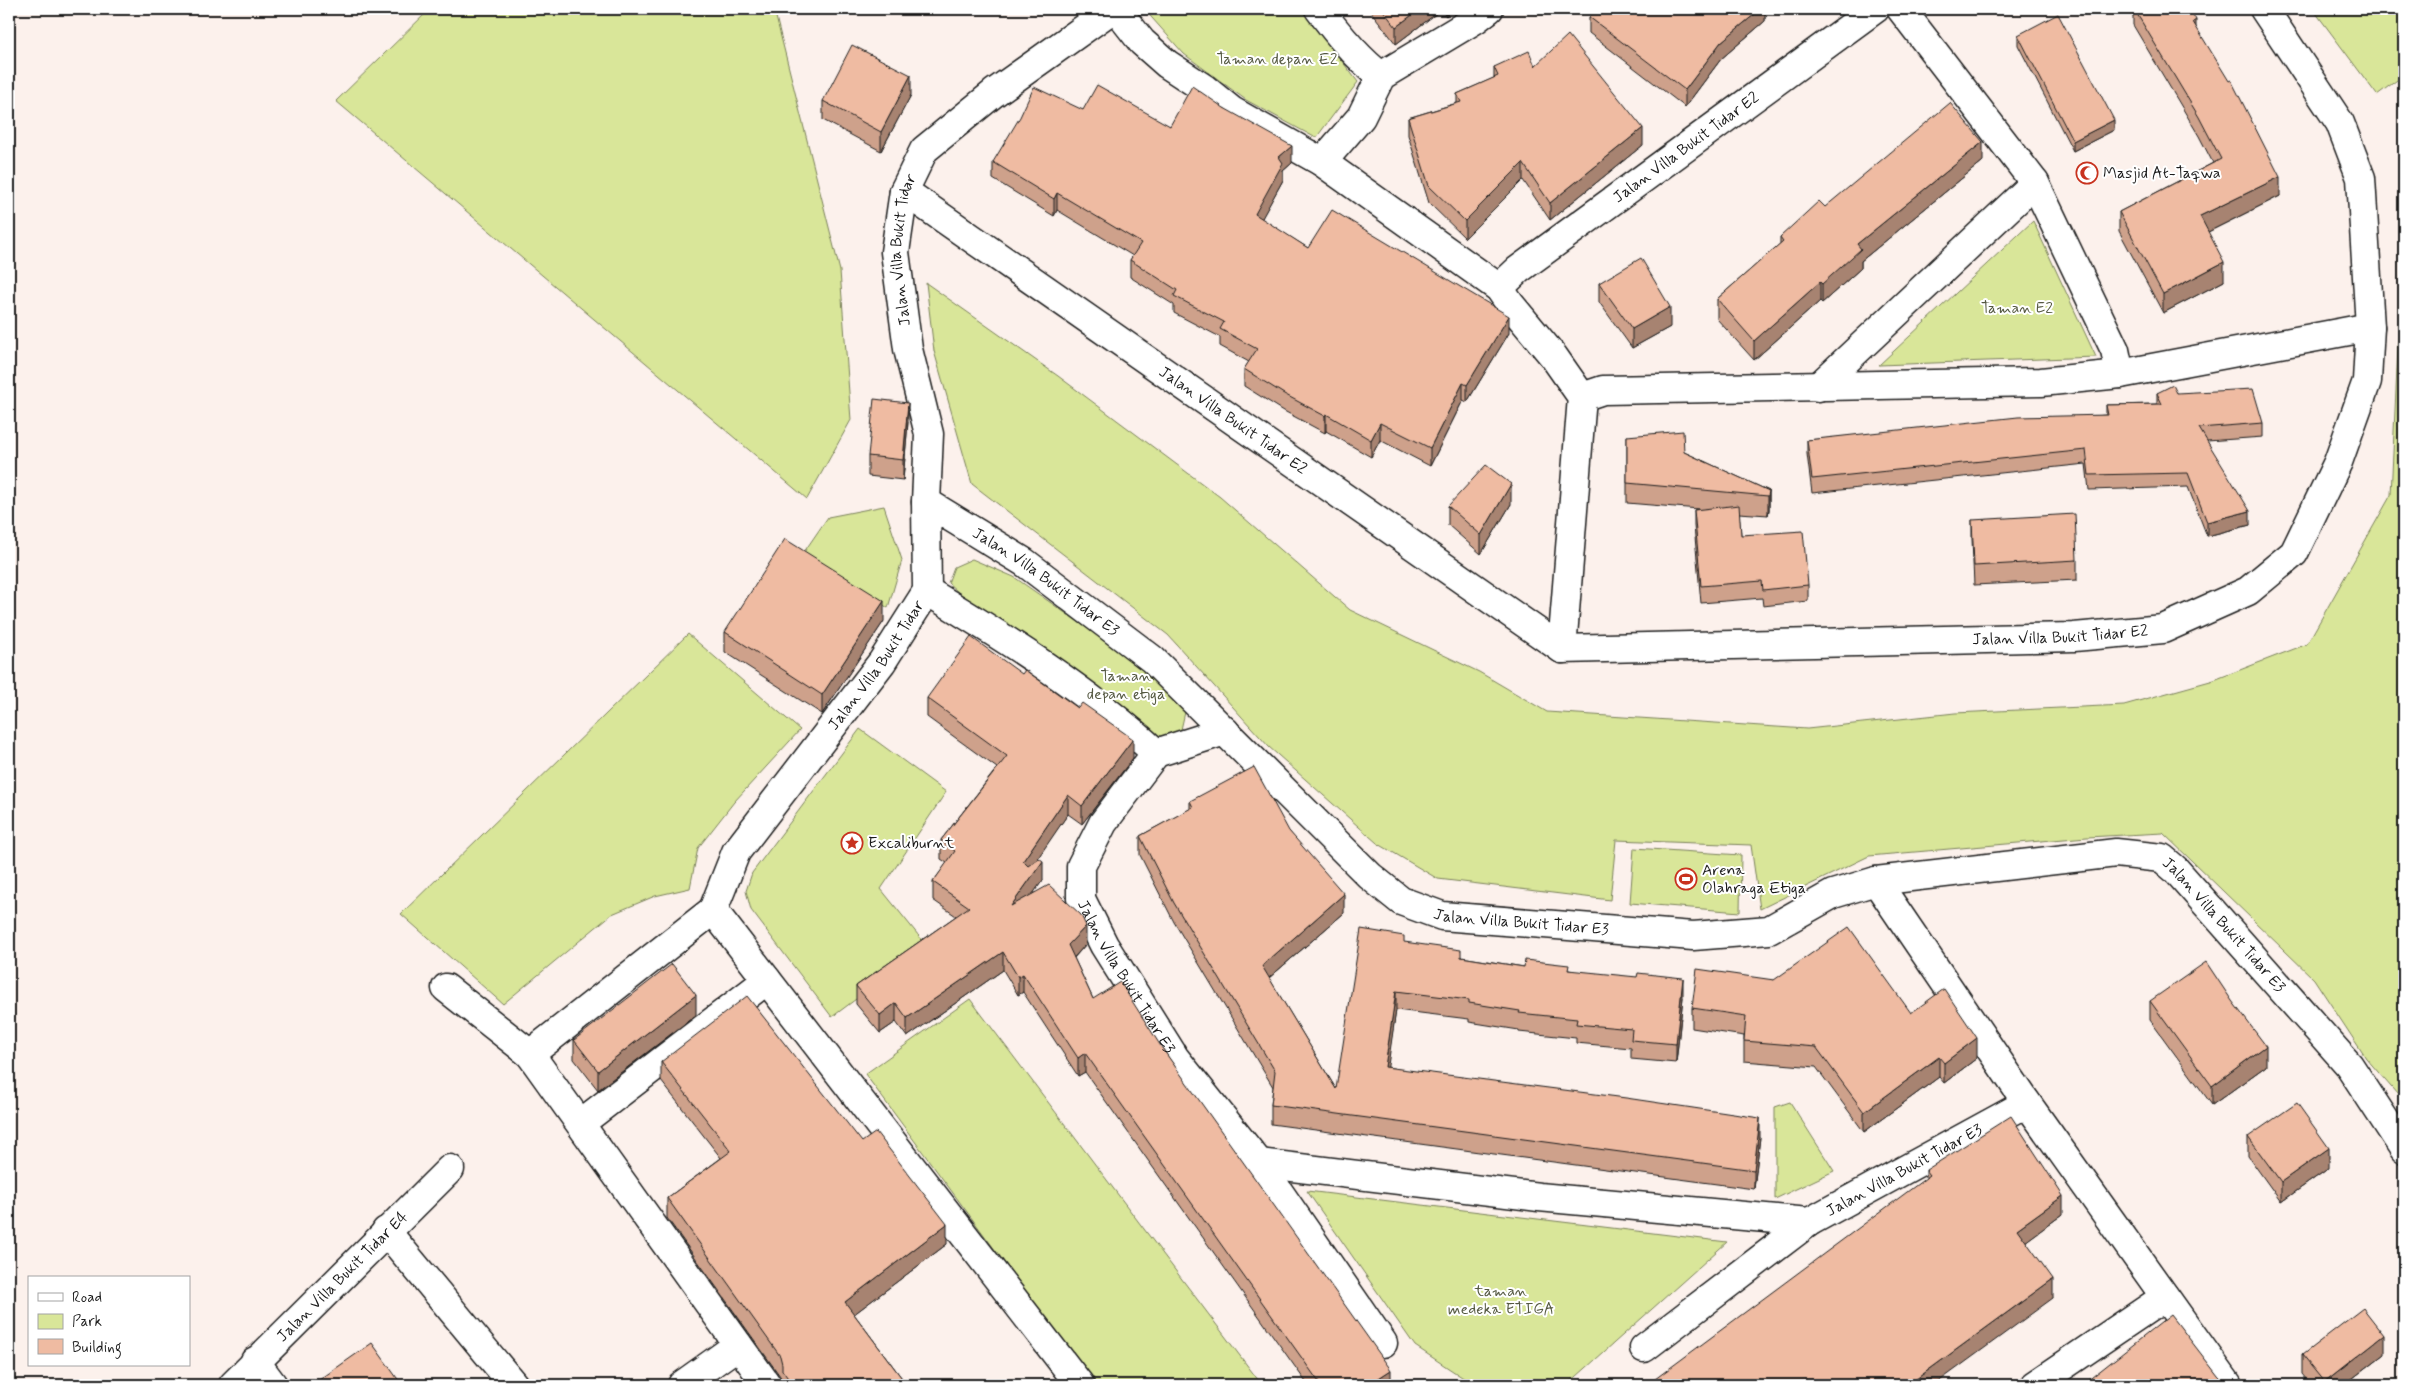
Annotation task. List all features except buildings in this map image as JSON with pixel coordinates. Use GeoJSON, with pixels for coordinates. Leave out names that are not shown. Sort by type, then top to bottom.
{"type":"FeatureCollection","features":[{"type":"Feature","properties":{"kind":"street","name":"Jalan Villa Bukit Tidar"},"geometry":{"type":"LineString","coordinates":[[713,910],[736,852],[882,662],[927,591],[926,502],[929,434],[908,349],[896,252],[904,192],[924,150],[994,93],[1112,9]]}},
{"type":"Feature","properties":{"kind":"street"},"geometry":{"type":"LineString","coordinates":[[1116,9],[1142,42],[1167,64],[1206,89],[1232,111],[1322,162],[1499,288],[1554,357],[1582,397],[1562,649]]}},
{"type":"Feature","properties":{"kind":"street"},"geometry":{"type":"LineString","coordinates":[[1319,9],[1334,30],[1368,66],[1381,76]]}},
{"type":"Feature","properties":{"kind":"street"},"geometry":{"type":"LineString","coordinates":[[1322,162],[1361,118],[1381,76],[1476,19],[1489,9]]}},
{"type":"Feature","properties":{"kind":"street","name":"Jalan Villa Bukit Tidar E2"},"geometry":{"type":"LineString","coordinates":[[1499,288],[1526,264],[1875,9]]}},
{"type":"Feature","properties":{"kind":"street"},"geometry":{"type":"LineString","coordinates":[[1901,9],[2035,182],[2054,218],[2115,350],[2120,374]]}},
{"type":"Feature","properties":{"kind":"street","name":"Jalan Villa Bukit Tidar E2"},"geometry":{"type":"LineString","coordinates":[[904,192],[1562,649],[2074,636],[2164,629],[2248,591],[2294,554],[2338,462],[2367,382],[2370,327],[2361,178],[2340,123],[2264,9]]}},
{"type":"Feature","properties":{"kind":"street"},"geometry":{"type":"LineString","coordinates":[[1818,387],[2035,182]]}},
{"type":"Feature","properties":{"kind":"street"},"geometry":{"type":"LineString","coordinates":[[1582,397],[1603,390],[2040,382],[2120,374],[2370,327]]}},
{"type":"Feature","properties":{"kind":"street","name":"Jalan Villa Bukit Tidar E3"},"geometry":{"type":"LineString","coordinates":[[926,502],[1024,562],[1152,659],[1370,876],[1401,901],[1442,916],[1693,936],[1769,930],[1833,894],[1876,881],[2116,853],[2162,858],[2176,870],[2349,1065],[2404,1149]]}},
{"type":"Feature","properties":{"kind":"street"},"geometry":{"type":"LineString","coordinates":[[927,591],[1013,642],[1135,734],[1156,753],[1225,732]]}},
{"type":"Feature","properties":{"kind":"street","name":"Jalan Villa Bukit Tidar E3"},"geometry":{"type":"LineString","coordinates":[[1156,753],[1103,823],[1081,866],[1081,899],[1104,945],[1176,1058],[1259,1163],[1384,1343]]}},
{"type":"Feature","properties":{"kind":"street"},"geometry":{"type":"LineString","coordinates":[[1876,881],[2027,1103],[2228,1385]]}},
{"type":"Feature","properties":{"kind":"street"},"geometry":{"type":"LineString","coordinates":[[530,1054],[713,910],[1080,1385]]}},
{"type":"Feature","properties":{"kind":"street"},"geometry":{"type":"LineString","coordinates":[[581,1123],[767,980]]}},
{"type":"Feature","properties":{"kind":"street"},"geometry":{"type":"LineString","coordinates":[[446,988],[530,1054],[767,1385]]}},
{"type":"Feature","properties":{"kind":"street","name":"Jalan Villa Bukit Tidar E3"},"geometry":{"type":"LineString","coordinates":[[1644,1348],[1809,1222],[2027,1103]]}},
{"type":"Feature","properties":{"kind":"street","name":"Jalan Villa Bukit Tidar E3"},"geometry":{"type":"LineString","coordinates":[[1259,1163],[1539,1197],[1809,1222]]}},
{"type":"Feature","properties":{"kind":"street","name":"Jalan Villa Bukit Tidar E4"},"geometry":{"type":"LineString","coordinates":[[233,1385],[450,1168]]}},
{"type":"Feature","properties":{"kind":"street"},"geometry":{"type":"LineString","coordinates":[[386,1231],[514,1385]]}},
{"type":"Feature","properties":{"kind":"street"},"geometry":{"type":"LineString","coordinates":[[2035,1385],[2165,1297]]}},
{"type":"Feature","properties":{"kind":"street"},"geometry":{"type":"LineString","coordinates":[[682,1385],[738,1345]]}},
{"type":"Feature","properties":{"kind":"street"},"geometry":{"type":"LineString","coordinates":[[255,1361],[273,1385]]}},
{"type":"Feature","properties":{"kind":"green space"},"geometry":{"type":"Polygon","coordinates":[[[430,9],[774,9],[840,271],[851,420],[807,499],[336,101],[430,9]]]}},
{"type":"Feature","properties":{"kind":"green space","name":"Taman depan E2"},"geometry":{"type":"Polygon","coordinates":[[[1144,9],[1302,9],[1358,82],[1316,138],[1246,100],[1184,54],[1144,9]]]}},
{"type":"Feature","properties":{"kind":"green space"},"geometry":{"type":"Polygon","coordinates":[[[2313,9],[2404,9],[2404,75],[2377,95],[2313,9]]]}},
{"type":"Feature","properties":{"kind":"green space"},"geometry":{"type":"Polygon","coordinates":[[[2404,220],[2404,1102],[2366,1058],[2314,979],[2163,833],[2087,837],[1869,856],[1760,909],[1751,845],[1616,840],[1610,900],[1438,879],[1377,843],[1269,747],[1168,635],[972,484],[934,351],[926,283],[1058,376],[1220,497],[1350,610],[1479,672],[1547,712],[1807,729],[1955,713],[2124,705],[2214,680],[2307,644],[2391,495],[2404,220]]]}},
{"type":"Feature","properties":{"kind":"green space","name":"Taman E2"},"geometry":{"type":"Polygon","coordinates":[[[2033,221],[2096,357],[1879,365],[2033,221]]]}},
{"type":"Feature","properties":{"kind":"green space"},"geometry":{"type":"Polygon","coordinates":[[[884,506],[902,560],[888,608],[804,552],[828,517],[884,506]]]}},
{"type":"Feature","properties":{"kind":"green space","name":"Taman depan etiga"},"geometry":{"type":"Polygon","coordinates":[[[972,559],[1014,577],[1144,668],[1185,712],[1180,734],[1159,741],[968,601],[948,583],[954,567],[972,559]]]}},
{"type":"Feature","properties":{"kind":"green space"},"geometry":{"type":"Polygon","coordinates":[[[688,634],[800,730],[734,802],[698,848],[690,888],[655,896],[612,914],[503,1004],[401,914],[688,634]]]}},
{"type":"Feature","properties":{"kind":"green space"},"geometry":{"type":"Polygon","coordinates":[[[860,729],[946,792],[881,889],[927,946],[832,1017],[751,910],[746,891],[752,873],[860,729]]]}},
{"type":"Feature","properties":{"kind":"green space","name":"Arena Olahraga Etiga"},"geometry":{"type":"Polygon","coordinates":[[[1634,848],[1741,855],[1740,912],[1630,903],[1634,848]]]}},
{"type":"Feature","properties":{"kind":"green space"},"geometry":{"type":"Polygon","coordinates":[[[970,999],[1262,1385],[1095,1385],[865,1074],[970,999]]]}},
{"type":"Feature","properties":{"kind":"green space"},"geometry":{"type":"Polygon","coordinates":[[[1790,1102],[1834,1171],[1775,1199],[1775,1107],[1790,1102]]]}},
{"type":"Feature","properties":{"kind":"green space","name":"taman medeka ETIGA"},"geometry":{"type":"Polygon","coordinates":[[[1307,1191],[1727,1242],[1567,1385],[1474,1385],[1415,1346],[1307,1191]]]}},
{"type":"Feature","properties":{"kind":"place","name":"Masjid At-Taqwa"},"geometry":{"type":"Point","coordinates":[2087,173]}},
{"type":"Feature","properties":{"kind":"place","name":"Excaliburnt"},"geometry":{"type":"Point","coordinates":[852,843]}},
{"type":"Feature","properties":{"kind":"place","name":"Arena Olahraga Etiga"},"geometry":{"type":"Point","coordinates":[1686,879]}}]}
